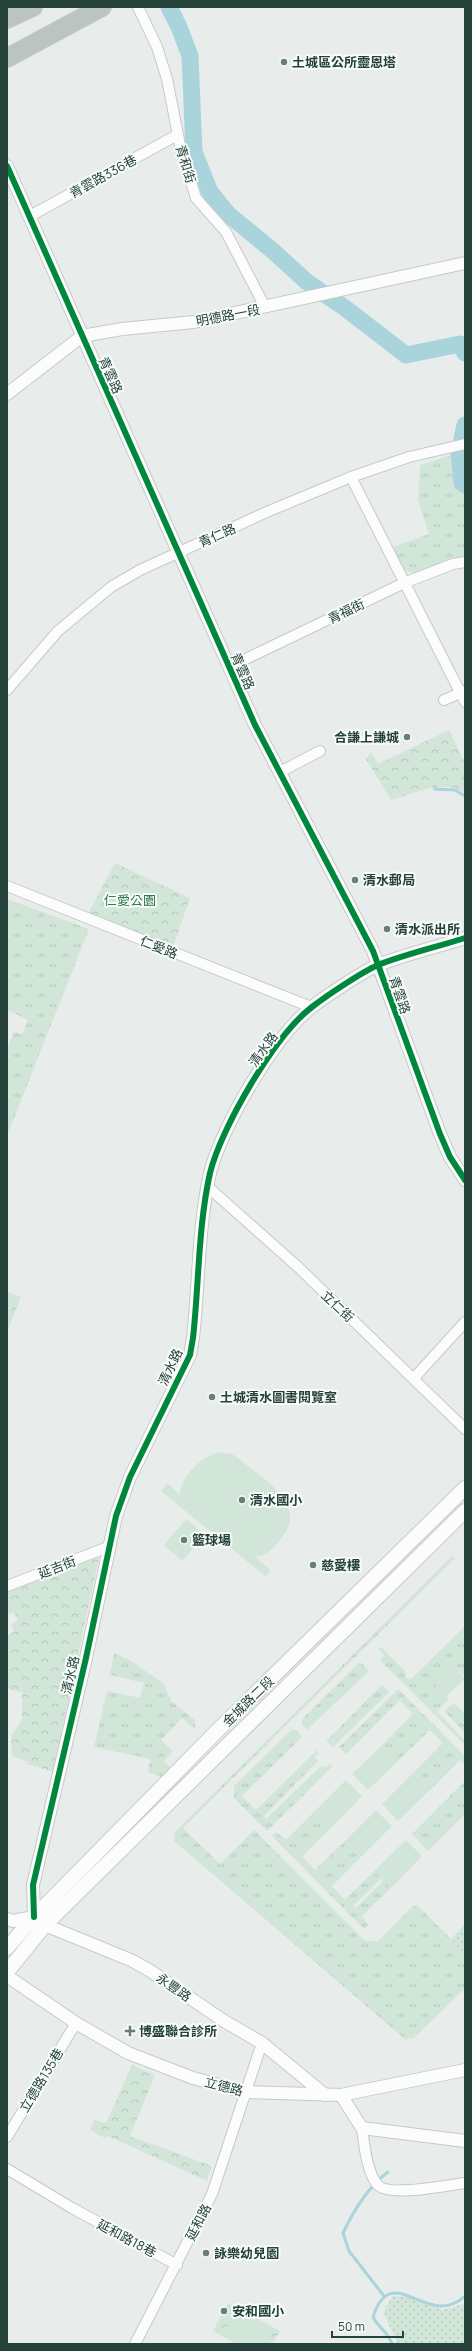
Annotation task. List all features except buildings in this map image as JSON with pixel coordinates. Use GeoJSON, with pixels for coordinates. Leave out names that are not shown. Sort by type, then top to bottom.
{"type":"FeatureCollection","features":[{"type":"Feature","properties":{"kind":"highway"},"geometry":{"type":"LineString","coordinates":[[7,19],[33,7]]}},
{"type":"Feature","properties":{"kind":"highway"},"geometry":{"type":"LineString","coordinates":[[7,58],[102,7]]}},
{"type":"Feature","properties":{"kind":"main road","name":"金城路二段"},"geometry":{"type":"LineString","coordinates":[[39,1921],[215,1733],[465,1488]]}},
{"type":"Feature","properties":{"kind":"main road","name":"金城路二段"},"geometry":{"type":"LineString","coordinates":[[39,1921],[465,1511]]}},
{"type":"Feature","properties":{"kind":"main road"},"geometry":{"type":"LineString","coordinates":[[7,1948],[39,1921]]}},
{"type":"Feature","properties":{"kind":"main road"},"geometry":{"type":"LineString","coordinates":[[7,1972],[39,1921]]}},
{"type":"Feature","properties":{"kind":"street","name":"青和街"},"geometry":{"type":"LineString","coordinates":[[138,7],[157,47],[165,72],[177,135],[196,198],[226,232],[265,307]]}},
{"type":"Feature","properties":{"kind":"street","name":"青雲路336巷"},"geometry":{"type":"LineString","coordinates":[[30,216],[177,135]]}},
{"type":"Feature","properties":{"kind":"street","name":"青雲路"},"geometry":{"type":"LineString","coordinates":[[7,166],[229,667],[280,772],[373,951],[440,1134],[450,1157],[465,1180]]}},
{"type":"Feature","properties":{"kind":"street","name":"明德路一段"},"geometry":{"type":"LineString","coordinates":[[7,394],[82,336],[122,329],[194,322],[465,263]]}},
{"type":"Feature","properties":{"kind":"street","name":"青仁路"},"geometry":{"type":"LineString","coordinates":[[7,690],[58,631],[85,607],[117,584],[178,552],[351,477],[409,457],[465,444]]}},
{"type":"Feature","properties":{"kind":"street"},"geometry":{"type":"LineString","coordinates":[[351,477],[404,583],[463,695],[444,700]]}},
{"type":"Feature","properties":{"kind":"street","name":"青福街"},"geometry":{"type":"LineString","coordinates":[[229,667],[404,583],[453,564],[465,562]]}},
{"type":"Feature","properties":{"kind":"street"},"geometry":{"type":"LineString","coordinates":[[280,772],[320,751]]}},
{"type":"Feature","properties":{"kind":"street","name":"仁愛路"},"geometry":{"type":"LineString","coordinates":[[7,886],[311,1007]]}},
{"type":"Feature","properties":{"kind":"street","name":"清水路"},"geometry":{"type":"LineString","coordinates":[[39,1921],[33,1885],[86,1658],[108,1547],[116,1516],[130,1477],[190,1355],[194,1338],[202,1225],[208,1187],[216,1154],[231,1119],[283,1038],[311,1007],[378,966],[465,938]]}},
{"type":"Feature","properties":{"kind":"street","name":"立仁街"},"geometry":{"type":"LineString","coordinates":[[208,1187],[298,1267],[465,1429]]}},
{"type":"Feature","properties":{"kind":"street"},"geometry":{"type":"LineString","coordinates":[[414,1378],[465,1322]]}},
{"type":"Feature","properties":{"kind":"street","name":"延吉街"},"geometry":{"type":"LineString","coordinates":[[7,1586],[108,1547]]}},
{"type":"Feature","properties":{"kind":"street"},"geometry":{"type":"LineString","coordinates":[[7,1919],[13,1921],[39,1921]]}},
{"type":"Feature","properties":{"kind":"street","name":"永豐路"},"geometry":{"type":"LineString","coordinates":[[39,1921],[133,1961],[224,2021],[262,2043],[325,2095]]}},
{"type":"Feature","properties":{"kind":"street","name":"立德路"},"geometry":{"type":"LineString","coordinates":[[7,1976],[76,2023],[128,2052],[193,2078],[245,2092],[341,2095],[465,2070]]}},
{"type":"Feature","properties":{"kind":"street","name":"立德路135巷"},"geometry":{"type":"LineString","coordinates":[[7,2137],[76,2023]]}},
{"type":"Feature","properties":{"kind":"street","name":"延和路"},"geometry":{"type":"LineString","coordinates":[[135,2344],[177,2265],[212,2194],[262,2043]]}},
{"type":"Feature","properties":{"kind":"street"},"geometry":{"type":"LineString","coordinates":[[341,2095],[362,2128],[364,2150],[374,2179],[380,2187],[389,2190],[411,2190],[465,2183]]}},
{"type":"Feature","properties":{"kind":"street"},"geometry":{"type":"LineString","coordinates":[[362,2128],[465,2141]]}},
{"type":"Feature","properties":{"kind":"street","name":"延和路18巷"},"geometry":{"type":"LineString","coordinates":[[7,2169],[78,2211],[177,2265]]}},
{"type":"Feature","properties":{"kind":"green space"},"geometry":{"type":"Polygon","coordinates":[[[465,451],[465,557],[416,574],[403,570],[393,547],[429,534],[418,501],[420,465],[465,451]]]}},
{"type":"Feature","properties":{"kind":"green space"},"geometry":{"type":"Polygon","coordinates":[[[449,730],[465,763],[465,793],[447,787],[438,787],[419,791],[391,800],[366,759],[371,752],[378,764],[449,730]]]}},
{"type":"Feature","properties":{"kind":"green space","name":"仁愛公園"},"geometry":{"type":"Polygon","coordinates":[[[115,863],[190,898],[173,947],[88,914],[115,863]]]}},
{"type":"Feature","properties":{"kind":"green space"},"geometry":{"type":"Polygon","coordinates":[[[7,899],[89,929],[7,1136],[7,1050],[14,1032],[22,1034],[28,1020],[7,1010],[7,899]]]}},
{"type":"Feature","properties":{"kind":"green space"},"geometry":{"type":"Polygon","coordinates":[[[7,1292],[21,1297],[7,1332],[7,1292]]]}},
{"type":"Feature","properties":{"kind":"green space"},"geometry":{"type":"Polygon","coordinates":[[[219,1452],[232,1454],[238,1458],[270,1484],[287,1504],[290,1515],[288,1527],[272,1549],[263,1555],[255,1557],[271,1570],[266,1577],[161,1491],[167,1483],[180,1495],[184,1481],[193,1468],[212,1454],[219,1452]]]}},
{"type":"Feature","properties":{"kind":"green space","name":"籃球場"},"geometry":{"type":"Polygon","coordinates":[[[186,1519],[205,1535],[182,1561],[164,1545],[186,1519]]]}},
{"type":"Feature","properties":{"kind":"green space"},"geometry":{"type":"Polygon","coordinates":[[[452,1556],[455,1558],[183,1828],[220,1864],[254,1830],[365,1941],[378,1941],[413,1906],[418,1906],[465,1953],[465,1988],[413,2039],[410,2038],[406,2040],[173,1840],[175,1837],[174,1833],[452,1556]]]}},
{"type":"Feature","properties":{"kind":"green space"},"geometry":{"type":"Polygon","coordinates":[[[99,1557],[53,1772],[28,1764],[28,1762],[12,1756],[11,1736],[22,1720],[22,1692],[7,1689],[7,1635],[14,1632],[11,1625],[18,1620],[14,1612],[7,1614],[7,1592],[99,1557]]]}},
{"type":"Feature","properties":{"kind":"green space"},"geometry":{"type":"Polygon","coordinates":[[[465,1626],[465,1677],[455,1666],[435,1685],[449,1699],[437,1711],[465,1741],[465,1745],[380,1660],[384,1655],[378,1649],[381,1647],[407,1673],[405,1676],[410,1680],[465,1626]]]}},
{"type":"Feature","properties":{"kind":"green space"},"geometry":{"type":"Polygon","coordinates":[[[114,1653],[131,1661],[163,1683],[172,1702],[195,1720],[195,1730],[182,1718],[161,1740],[173,1751],[164,1761],[172,1769],[162,1777],[148,1772],[150,1759],[94,1747],[107,1691],[140,1698],[144,1683],[110,1675],[114,1653]]]}},
{"type":"Feature","properties":{"kind":"green space"},"geometry":{"type":"Polygon","coordinates":[[[360,1662],[369,1671],[307,1730],[302,1725],[302,1719],[360,1662]]]}},
{"type":"Feature","properties":{"kind":"green space"},"geometry":{"type":"Polygon","coordinates":[[[455,1666],[465,1679],[447,1695],[449,1699],[435,1685],[455,1666]]]}},
{"type":"Feature","properties":{"kind":"green space"},"geometry":{"type":"Polygon","coordinates":[[[382,1685],[389,1692],[333,1747],[326,1741],[382,1685]]]}},
{"type":"Feature","properties":{"kind":"green space"},"geometry":{"type":"Polygon","coordinates":[[[398,1689],[465,1756],[465,1764],[460,1760],[430,1790],[413,1773],[443,1743],[430,1730],[397,1762],[381,1746],[413,1714],[400,1700],[346,1754],[339,1747],[398,1689]]]}},
{"type":"Feature","properties":{"kind":"green space"},"geometry":{"type":"Polygon","coordinates":[[[454,1703],[465,1714],[465,1733],[444,1711],[454,1703]]]}},
{"type":"Feature","properties":{"kind":"green space"},"geometry":{"type":"Polygon","coordinates":[[[291,1730],[297,1730],[302,1737],[242,1796],[256,1810],[317,1750],[319,1753],[314,1757],[318,1761],[264,1816],[266,1819],[322,1765],[325,1768],[330,1764],[333,1766],[267,1831],[234,1798],[234,1786],[291,1730]]]}},
{"type":"Feature","properties":{"kind":"green space"},"geometry":{"type":"Polygon","coordinates":[[[381,1746],[397,1762],[368,1790],[352,1774],[381,1746]]]}},
{"type":"Feature","properties":{"kind":"green space"},"geometry":{"type":"Polygon","coordinates":[[[413,1773],[430,1790],[398,1821],[382,1804],[413,1773]]]}},
{"type":"Feature","properties":{"kind":"green space"},"geometry":{"type":"Polygon","coordinates":[[[346,1780],[362,1796],[333,1826],[316,1810],[346,1780]]]}},
{"type":"Feature","properties":{"kind":"green space"},"geometry":{"type":"Polygon","coordinates":[[[465,1781],[465,1814],[428,1851],[412,1834],[465,1781]]]}},
{"type":"Feature","properties":{"kind":"green space"},"geometry":{"type":"Polygon","coordinates":[[[316,1810],[333,1826],[302,1856],[315,1870],[345,1841],[361,1857],[332,1886],[345,1900],[374,1871],[382,1878],[353,1906],[356,1908],[384,1880],[391,1888],[362,1916],[368,1925],[364,1929],[272,1836],[276,1832],[286,1840],[316,1810]]]}},
{"type":"Feature","properties":{"kind":"green space"},"geometry":{"type":"Polygon","coordinates":[[[376,1810],[392,1826],[361,1857],[345,1841],[376,1810]]]}},
{"type":"Feature","properties":{"kind":"green space"},"geometry":{"type":"Polygon","coordinates":[[[406,1840],[422,1856],[391,1888],[374,1871],[406,1840]]]}},
{"type":"Feature","properties":{"kind":"green space"},"geometry":{"type":"Polygon","coordinates":[[[465,1924],[465,1953],[451,1939],[465,1924]]]}},
{"type":"Feature","properties":{"kind":"green space"},"geometry":{"type":"Polygon","coordinates":[[[132,2065],[155,2075],[130,2136],[212,2166],[207,2181],[108,2136],[105,2138],[90,2130],[94,2120],[106,2123],[132,2065]]]}},
{"type":"Feature","properties":{"kind":"green space"},"geometry":{"type":"Polygon","coordinates":[[[393,2296],[410,2297],[443,2310],[464,2304],[465,2344],[398,2344],[383,2312],[393,2296]]]}},
{"type":"Feature","properties":{"kind":"green space"},"geometry":{"type":"Polygon","coordinates":[[[228,2303],[280,2331],[272,2344],[237,2344],[213,2331],[228,2303]]]}},
{"type":"Feature","properties":{"kind":"green space"},"geometry":{"type":"Polygon","coordinates":[[[238,2308],[270,2326],[260,2344],[237,2344],[222,2336],[238,2308]]]}},
{"type":"Feature","properties":{"kind":"waterway"},"geometry":{"type":"LineString","coordinates":[[169,7],[179,27],[190,56],[194,152],[210,192],[228,214],[273,251],[307,282],[345,308],[406,355],[460,344],[465,353]]}},
{"type":"Feature","properties":{"kind":"waterway"},"geometry":{"type":"LineString","coordinates":[[462,439],[465,425]]}},
{"type":"Feature","properties":{"kind":"waterway"},"geometry":{"type":"LineString","coordinates":[[459,453],[462,483],[465,485]]}},
{"type":"Feature","properties":{"kind":"waterway"},"geometry":{"type":"LineString","coordinates":[[435,789],[455,790],[465,796]]}},
{"type":"Feature","properties":{"kind":"waterway"},"geometry":{"type":"LineString","coordinates":[[384,2296],[349,2251],[343,2233],[362,2200],[374,2184],[388,2172]]}},
{"type":"Feature","properties":{"kind":"waterway"},"geometry":{"type":"LineString","coordinates":[[392,2344],[391,2340],[373,2317],[381,2301],[390,2294],[401,2294],[438,2306],[451,2305],[465,2296]]}},
{"type":"Feature","properties":{"kind":"cycle path"},"geometry":{"type":"LineString","coordinates":[[7,166],[255,725],[373,951],[440,1134],[450,1157],[465,1180]]}},
{"type":"Feature","properties":{"kind":"cycle path"},"geometry":{"type":"LineString","coordinates":[[34,1917],[33,1885],[86,1658],[116,1516],[130,1477],[190,1355],[195,1318],[201,1235],[206,1193],[210,1173],[225,1132],[237,1108],[266,1060],[297,1020],[312,1007],[344,984],[378,965],[465,938]]}},
{"type":"Feature","properties":{"kind":"place","name":"土城區公所靈恩塔"},"geometry":{"type":"Point","coordinates":[284,62]}},
{"type":"Feature","properties":{"kind":"place","name":"合謙上謙城"},"geometry":{"type":"Point","coordinates":[407,737]}},
{"type":"Feature","properties":{"kind":"place","name":"清水郵局"},"geometry":{"type":"Point","coordinates":[355,880]}},
{"type":"Feature","properties":{"kind":"place","name":"清水派出所"},"geometry":{"type":"Point","coordinates":[387,929]}},
{"type":"Feature","properties":{"kind":"place","name":"土城清水圖書閱覽室"},"geometry":{"type":"Point","coordinates":[212,1397]}},
{"type":"Feature","properties":{"kind":"place","name":"清水國小"},"geometry":{"type":"Point","coordinates":[242,1500]}},
{"type":"Feature","properties":{"kind":"place","name":"籃球場"},"geometry":{"type":"Point","coordinates":[184,1540]}},
{"type":"Feature","properties":{"kind":"place","name":"慈愛樓"},"geometry":{"type":"Point","coordinates":[313,1565]}},
{"type":"Feature","properties":{"kind":"place","name":"博盛聯合診所"},"geometry":{"type":"Point","coordinates":[130,2031]}},
{"type":"Feature","properties":{"kind":"place","name":"詠樂幼兒園"},"geometry":{"type":"Point","coordinates":[206,2253]}},
{"type":"Feature","properties":{"kind":"place","name":"安和國小"},"geometry":{"type":"Point","coordinates":[224,2311]}}]}
